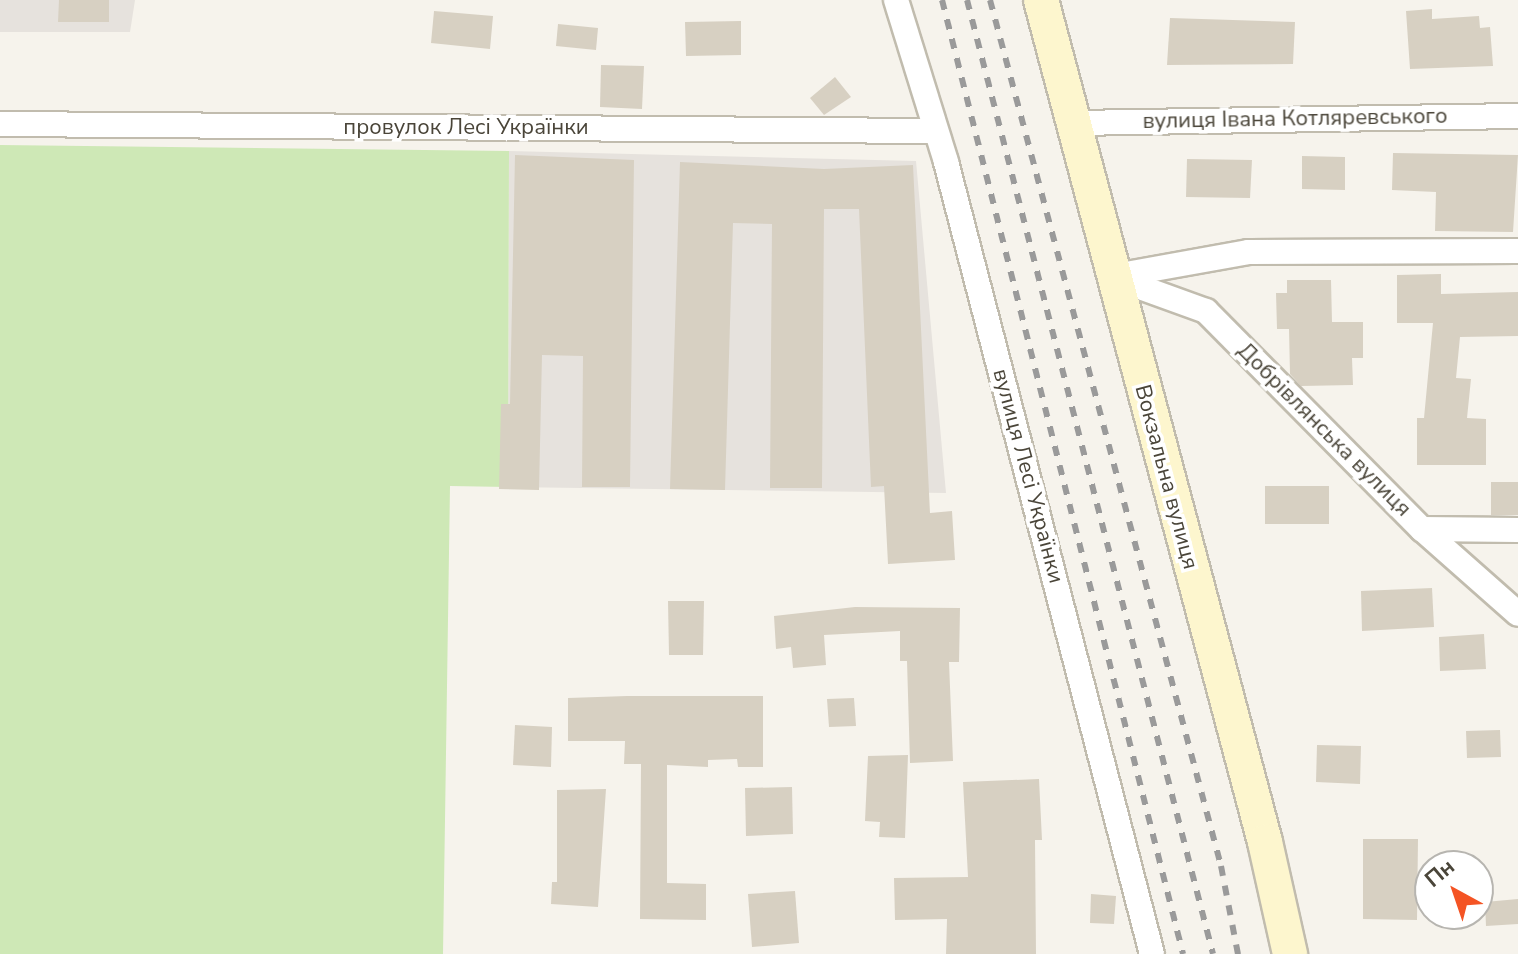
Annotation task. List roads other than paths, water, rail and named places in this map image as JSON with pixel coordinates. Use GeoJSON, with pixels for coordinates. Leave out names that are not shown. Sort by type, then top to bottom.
{"type":"FeatureCollection","features":[{"type":"Feature","properties":{"kind":"street","name":"вулиця Лесі Українки"},"geometry":{"type":"LineString","coordinates":[[896,0],[932,131],[946,162],[1152,954]]}},
{"type":"Feature","properties":{"kind":"street","name":"Вокзальна вулиця"},"geometry":{"type":"LineString","coordinates":[[1041,0],[1112,277],[1265,842],[1290,954]]}},
{"type":"Feature","properties":{"kind":"street","name":"вулиця Івана Котляревського"},"geometry":{"type":"LineString","coordinates":[[1073,123],[1518,116]]}},
{"type":"Feature","properties":{"kind":"street","name":"провулок Лесі Українки"},"geometry":{"type":"LineString","coordinates":[[0,124],[932,131]]}},
{"type":"Feature","properties":{"kind":"street"},"geometry":{"type":"LineString","coordinates":[[1112,277],[1248,252],[1518,251]]}},
{"type":"Feature","properties":{"kind":"street","name":"Добрівлянська вулиця"},"geometry":{"type":"LineString","coordinates":[[1112,277],[1206,311],[1422,529],[1518,614]]}},
{"type":"Feature","properties":{"kind":"street"},"geometry":{"type":"LineString","coordinates":[[1422,529],[1518,530]]}},
{"type":"Feature","properties":{"kind":"railway"},"geometry":{"type":"LineString","coordinates":[[942,0],[1183,954]]}},
{"type":"Feature","properties":{"kind":"railway"},"geometry":{"type":"LineString","coordinates":[[967,0],[1213,954]]}},
{"type":"Feature","properties":{"kind":"railway"},"geometry":{"type":"LineString","coordinates":[[990,0],[1221,866],[1238,954]]}}]}
